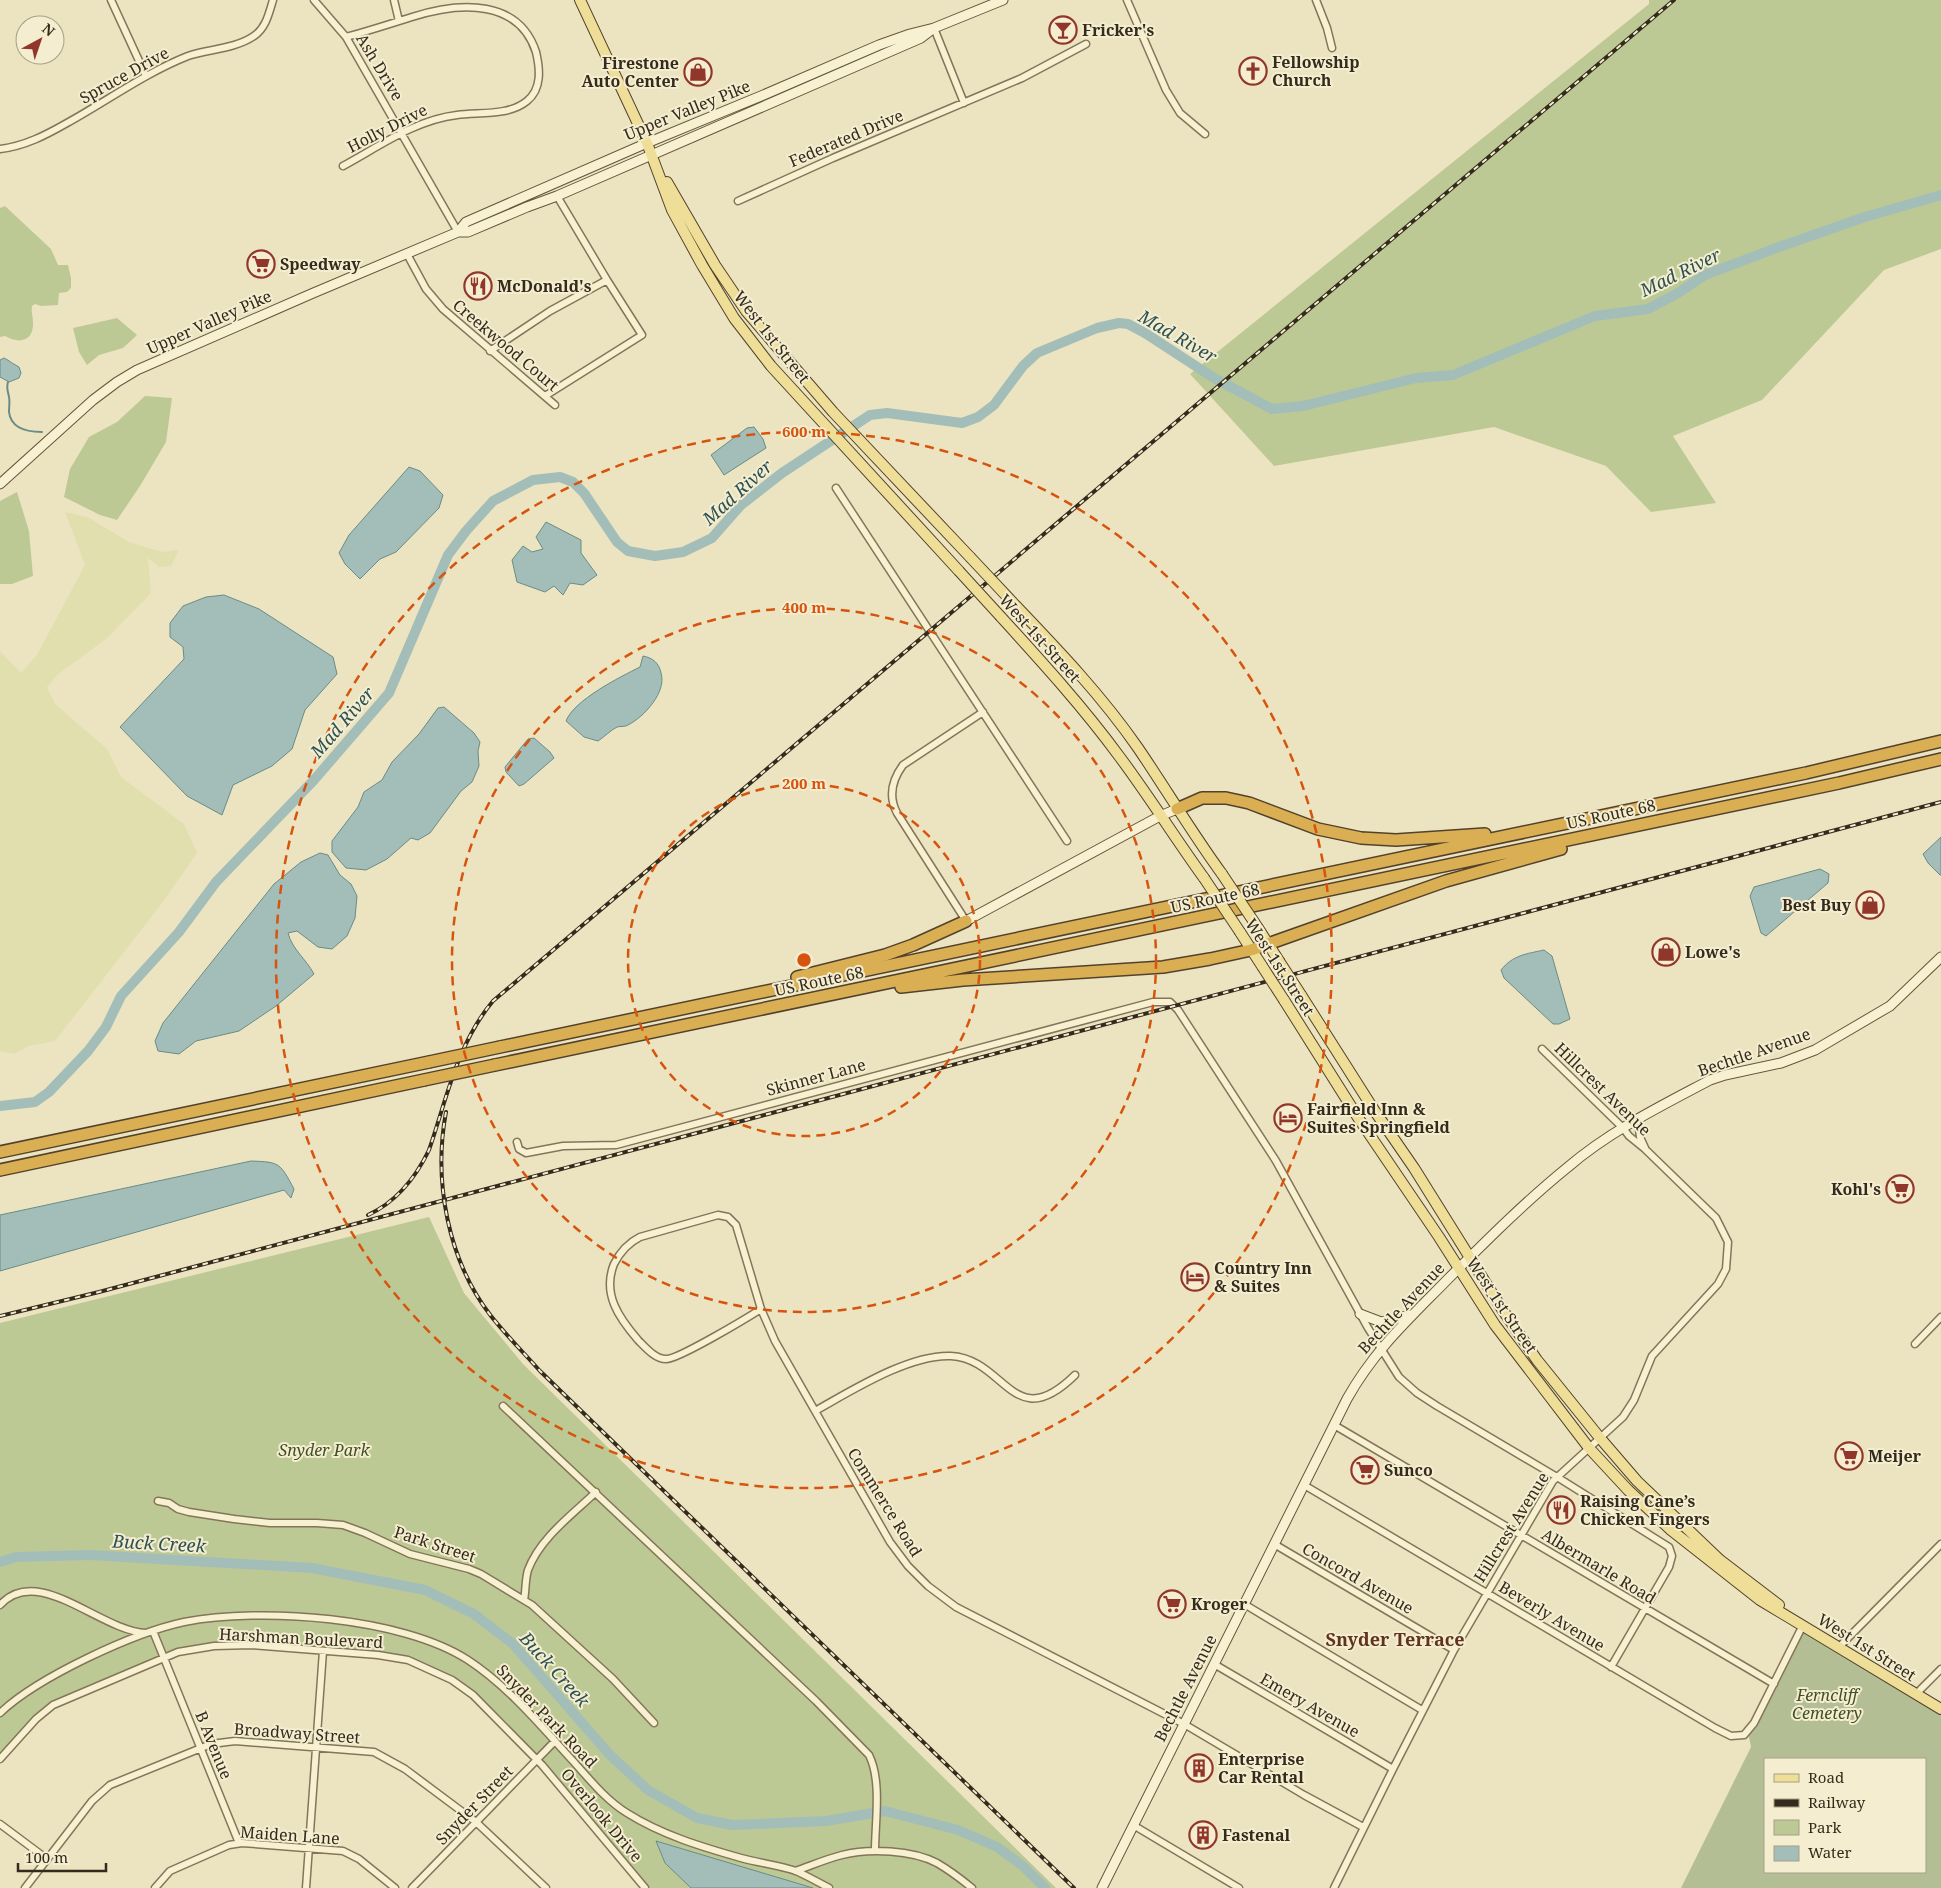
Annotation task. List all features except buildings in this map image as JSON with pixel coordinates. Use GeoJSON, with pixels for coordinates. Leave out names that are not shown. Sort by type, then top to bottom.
{"type":"FeatureCollection","features":[{"type":"Feature","properties":{"kind":"highway","name":"US Route 68"},"geometry":{"type":"LineString","coordinates":[[0,1152],[1806,773],[1941,741]]}},
{"type":"Feature","properties":{"kind":"highway","name":"US Route 68"},"geometry":{"type":"LineString","coordinates":[[0,1170],[1679,817],[1941,759]]}},
{"type":"Feature","properties":{"kind":"highway"},"geometry":{"type":"LineString","coordinates":[[1177,809],[1202,798],[1226,798],[1249,803],[1318,828],[1348,836],[1380,840],[1420,840],[1531,830]]}},
{"type":"Feature","properties":{"kind":"highway"},"geometry":{"type":"LineString","coordinates":[[852,990],[877,990],[963,980],[1184,965],[1251,950],[1480,870],[1679,817]]}},
{"type":"Feature","properties":{"kind":"highway"},"geometry":{"type":"LineString","coordinates":[[722,1000],[791,978],[885,955],[913,946],[966,921]]}},
{"type":"Feature","properties":{"kind":"main road","name":"West 1st Street"},"geometry":{"type":"LineString","coordinates":[[580,0],[652,155],[715,265],[746,311],[833,412],[1074,668],[1111,712],[1137,747],[1258,928],[1502,1309],[1537,1360],[1637,1481],[1720,1560],[1803,1625]]}},
{"type":"Feature","properties":{"kind":"main road","name":"West 1st Street"},"geometry":{"type":"LineString","coordinates":[[652,155],[672,210],[734,318],[771,366],[821,422],[1058,679],[1120,757],[1240,932],[1359,1119],[1409,1192],[1494,1325],[1589,1448],[1628,1490],[1671,1530],[1760,1600],[1941,1709]]}},
{"type":"Feature","properties":{"kind":"street"},"geometry":{"type":"LineString","coordinates":[[111,0],[146,76]]}},
{"type":"Feature","properties":{"kind":"street","name":"Spruce Drive"},"geometry":{"type":"LineString","coordinates":[[0,149],[22,145],[53,131],[146,76],[189,56],[251,38],[265,24],[273,0]]}},
{"type":"Feature","properties":{"kind":"street","name":"Ash Drive"},"geometry":{"type":"LineString","coordinates":[[314,0],[346,37],[458,232]]}},
{"type":"Feature","properties":{"kind":"street"},"geometry":{"type":"LineString","coordinates":[[394,0],[399,21]]}},
{"type":"Feature","properties":{"kind":"street","name":"Upper Valley Pike"},"geometry":{"type":"LineString","coordinates":[[458,232],[466,222],[646,143],[878,45],[934,28],[1003,0]]}},
{"type":"Feature","properties":{"kind":"street"},"geometry":{"type":"LineString","coordinates":[[1127,0],[1166,90],[1180,113],[1205,134]]}},
{"type":"Feature","properties":{"kind":"street"},"geometry":{"type":"LineString","coordinates":[[1316,0],[1327,28],[1332,48]]}},
{"type":"Feature","properties":{"kind":"street"},"geometry":{"type":"LineString","coordinates":[[346,37],[468,2],[492,2]]}},
{"type":"Feature","properties":{"kind":"street","name":"Holly Drive"},"geometry":{"type":"LineString","coordinates":[[343,166],[418,125],[441,117],[513,109],[532,96],[538,86],[539,78],[534,44],[520,19],[502,6]]}},
{"type":"Feature","properties":{"kind":"street"},"geometry":{"type":"LineString","coordinates":[[934,28],[964,103]]}},
{"type":"Feature","properties":{"kind":"street","name":"Upper Valley Pike"},"geometry":{"type":"LineString","coordinates":[[0,484],[93,400],[124,378],[167,356],[458,232],[468,232],[652,155],[921,38],[934,28]]}},
{"type":"Feature","properties":{"kind":"street","name":"Federated Drive"},"geometry":{"type":"LineString","coordinates":[[738,201],[833,158],[1022,78],[1086,44]]}},
{"type":"Feature","properties":{"kind":"street"},"geometry":{"type":"LineString","coordinates":[[545,396],[642,335],[606,280],[556,196],[557,190],[562,183],[594,170],[597,164]]}},
{"type":"Feature","properties":{"kind":"street","name":"Creekwood Court"},"geometry":{"type":"LineString","coordinates":[[407,254],[432,298],[459,325],[555,405]]}},
{"type":"Feature","properties":{"kind":"street"},"geometry":{"type":"LineString","coordinates":[[490,351],[550,311],[606,280]]}},
{"type":"Feature","properties":{"kind":"street"},"geometry":{"type":"LineString","coordinates":[[836,488],[1067,841]]}},
{"type":"Feature","properties":{"kind":"street"},"geometry":{"type":"LineString","coordinates":[[982,712],[903,765],[894,778],[891,793],[897,813],[966,921],[1160,816],[1177,809]]}},
{"type":"Feature","properties":{"kind":"street","name":"Bechtle Avenue"},"geometry":{"type":"LineString","coordinates":[[1102,1888],[1334,1425],[1360,1376],[1380,1349],[1470,1257],[1568,1166],[1624,1128],[1710,1080],[1781,1063],[1815,1050],[1890,1006],[1941,957]]}},
{"type":"Feature","properties":{"kind":"street","name":"Skinner Lane"},"geometry":{"type":"LineString","coordinates":[[517,1142],[519,1149],[526,1153],[569,1145],[616,1145],[1126,1010],[1161,1001],[1170,1002],[1178,1010],[1276,1161],[1360,1314]]}},
{"type":"Feature","properties":{"kind":"street","name":"Hillcrest Avenue"},"geometry":{"type":"LineString","coordinates":[[1334,1888],[1363,1827],[1454,1650],[1486,1593],[1557,1477],[1614,1427],[1629,1409],[1652,1356],[1718,1284],[1726,1269],[1728,1242],[1716,1218],[1645,1149],[1629,1136],[1624,1128],[1542,1049]]}},
{"type":"Feature","properties":{"kind":"street","name":"Hillcrest Avenue"},"geometry":{"type":"LineString","coordinates":[[1638,1121],[1640,1137],[1645,1149]]}},
{"type":"Feature","properties":{"kind":"street","name":"Commerce Road"},"geometry":{"type":"LineString","coordinates":[[761,1310],[671,1359],[664,1359],[652,1354],[630,1330],[616,1309],[610,1293],[610,1279],[620,1253],[632,1241],[650,1233],[718,1216],[728,1218],[736,1225],[752,1274],[761,1310],[775,1341],[890,1542],[908,1566],[928,1586],[956,1607],[981,1621],[1184,1724],[1304,1795],[1363,1827]]}},
{"type":"Feature","properties":{"kind":"street"},"geometry":{"type":"LineString","coordinates":[[1360,1314],[1381,1322],[1412,1315]]}},
{"type":"Feature","properties":{"kind":"street"},"geometry":{"type":"LineString","coordinates":[[1360,1314],[1399,1377],[1417,1393],[1669,1547],[1672,1553],[1669,1567],[1611,1667]]}},
{"type":"Feature","properties":{"kind":"street"},"geometry":{"type":"LineString","coordinates":[[1915,1344],[1941,1317]]}},
{"type":"Feature","properties":{"kind":"street"},"geometry":{"type":"LineString","coordinates":[[815,1411],[900,1367],[943,1356],[961,1358],[981,1366],[1010,1391],[1023,1397],[1046,1396],[1062,1387],[1075,1375]]}},
{"type":"Feature","properties":{"kind":"street"},"geometry":{"type":"LineString","coordinates":[[503,1406],[596,1492],[869,1755],[873,1764],[876,1782],[875,1851]]}},
{"type":"Feature","properties":{"kind":"street","name":"Albermarle Road"},"geometry":{"type":"LineString","coordinates":[[1334,1425],[1774,1684]]}},
{"type":"Feature","properties":{"kind":"street","name":"Beverly Avenue"},"geometry":{"type":"LineString","coordinates":[[1304,1485],[1715,1728],[1736,1737],[1744,1735],[1754,1723],[1774,1684]]}},
{"type":"Feature","properties":{"kind":"street"},"geometry":{"type":"LineString","coordinates":[[524,1600],[528,1570],[539,1549],[596,1492]]}},
{"type":"Feature","properties":{"kind":"street","name":"Park Street"},"geometry":{"type":"LineString","coordinates":[[158,1501],[169,1503],[178,1509],[189,1512],[234,1519],[343,1525],[410,1554],[469,1569],[532,1605],[592,1660],[654,1723]]}},
{"type":"Feature","properties":{"kind":"street","name":"Concord Avenue"},"geometry":{"type":"LineString","coordinates":[[1274,1544],[1454,1650]]}},
{"type":"Feature","properties":{"kind":"street"},"geometry":{"type":"LineString","coordinates":[[1839,1647],[1941,1544]]}},
{"type":"Feature","properties":{"kind":"street","name":"Snyder Park Road"},"geometry":{"type":"LineString","coordinates":[[0,1605],[17,1593],[40,1591],[104,1620],[134,1631],[151,1632]]}},
{"type":"Feature","properties":{"kind":"street"},"geometry":{"type":"LineString","coordinates":[[1244,1604],[1422,1710]]}},
{"type":"Feature","properties":{"kind":"street","name":"Snyder Park Road"},"geometry":{"type":"LineString","coordinates":[[0,1713],[18,1698],[52,1677],[100,1653],[151,1632],[195,1620],[239,1616],[270,1616],[334,1621],[406,1632],[450,1650],[485,1672],[555,1741],[599,1790],[624,1812],[639,1821],[702,1847],[795,1871],[829,1888]]}},
{"type":"Feature","properties":{"kind":"street"},"geometry":{"type":"LineString","coordinates":[[1774,1684],[1803,1625]]}},
{"type":"Feature","properties":{"kind":"street","name":"B Avenue"},"geometry":{"type":"LineString","coordinates":[[151,1632],[201,1747],[239,1844]]}},
{"type":"Feature","properties":{"kind":"street","name":"Harshman Boulevard"},"geometry":{"type":"LineString","coordinates":[[0,1759],[36,1719],[53,1705],[163,1658],[189,1649],[229,1645],[395,1657],[437,1672],[473,1695],[537,1760]]}},
{"type":"Feature","properties":{"kind":"street"},"geometry":{"type":"LineString","coordinates":[[306,1888],[323,1651]]}},
{"type":"Feature","properties":{"kind":"street","name":"Emery Avenue"},"geometry":{"type":"LineString","coordinates":[[1214,1664],[1393,1769]]}},
{"type":"Feature","properties":{"kind":"street"},"geometry":{"type":"LineString","coordinates":[[1916,1694],[1941,1669]]}},
{"type":"Feature","properties":{"kind":"street","name":"Broadway Street"},"geometry":{"type":"LineString","coordinates":[[25,1888],[92,1801],[104,1789],[201,1747],[235,1741],[362,1750],[384,1756],[420,1779],[476,1822],[537,1885],[546,1888]]}},
{"type":"Feature","properties":{"kind":"street","name":"Snyder Street"},"geometry":{"type":"LineString","coordinates":[[412,1888],[555,1741]]}},
{"type":"Feature","properties":{"kind":"street","name":"Overlook Drive"},"geometry":{"type":"LineString","coordinates":[[537,1760],[645,1888]]}},
{"type":"Feature","properties":{"kind":"street"},"geometry":{"type":"LineString","coordinates":[[0,1824],[47,1859]]}},
{"type":"Feature","properties":{"kind":"street"},"geometry":{"type":"LineString","coordinates":[[1133,1825],[1238,1888]]}},
{"type":"Feature","properties":{"kind":"street","name":"Maiden Lane"},"geometry":{"type":"LineString","coordinates":[[155,1888],[170,1871],[229,1845],[239,1844],[343,1851],[350,1853],[395,1888]]}},
{"type":"Feature","properties":{"kind":"street"},"geometry":{"type":"LineString","coordinates":[[795,1871],[844,1855],[875,1851],[927,1859],[948,1870],[972,1888]]}},
{"type":"Feature","properties":{"kind":"shaded area"},"geometry":{"type":"Polygon","coordinates":[[[65,512],[87,517],[129,542],[162,552],[179,550],[171,566],[159,567],[148,558],[151,593],[106,639],[57,675],[47,687],[55,704],[107,749],[121,777],[184,824],[197,853],[162,903],[55,1041],[29,1046],[14,1054],[0,1051],[0,651],[21,673],[37,655],[85,565],[65,512]]]}},
{"type":"Feature","properties":{"kind":"green space"},"geometry":{"type":"Polygon","coordinates":[[[1649,0],[1941,0],[1941,249],[1884,270],[1762,400],[1673,436],[1716,503],[1651,512],[1606,466],[1494,427],[1274,466],[1190,374],[1649,4],[1649,0]]]}},
{"type":"Feature","properties":{"kind":"green space"},"geometry":{"type":"Polygon","coordinates":[[[5,206],[51,249],[58,265],[68,265],[71,278],[71,288],[67,292],[59,293],[58,305],[41,306],[35,304],[32,306],[33,329],[25,340],[10,339],[5,336],[0,337],[0,208],[5,206]]]}},
{"type":"Feature","properties":{"kind":"green space"},"geometry":{"type":"Polygon","coordinates":[[[117,318],[137,335],[123,348],[99,355],[87,365],[79,352],[73,328],[117,318]]]}},
{"type":"Feature","properties":{"kind":"green space"},"geometry":{"type":"Polygon","coordinates":[[[145,396],[172,398],[166,442],[117,520],[100,515],[64,497],[70,469],[89,437],[117,422],[145,396]]]}},
{"type":"Feature","properties":{"kind":"green space"},"geometry":{"type":"Polygon","coordinates":[[[17,492],[29,531],[33,576],[12,584],[0,584],[0,501],[17,492]]]}},
{"type":"Feature","properties":{"kind":"green space","name":"Snyder Park"},"geometry":{"type":"Polygon","coordinates":[[[429,1217],[464,1293],[523,1364],[1056,1888],[646,1888],[537,1760],[452,1680],[408,1660],[252,1645],[163,1657],[53,1705],[0,1759],[0,1323],[429,1217]]]}},
{"type":"Feature","properties":{"kind":"green space","name":"Ferncliff Cemetery"},"geometry":{"type":"Polygon","coordinates":[[[1803,1625],[1941,1709],[1941,1888],[1681,1888],[1751,1747],[1748,1732],[1803,1625]]]}},
{"type":"Feature","properties":{"kind":"water"},"geometry":{"type":"Polygon","coordinates":[[[4,358],[19,367],[21,373],[19,378],[9,382],[0,377],[0,360],[4,358]]]}},
{"type":"Feature","properties":{"kind":"water"},"geometry":{"type":"Polygon","coordinates":[[[754,427],[763,439],[766,448],[724,475],[711,455],[747,428],[754,427]]]}},
{"type":"Feature","properties":{"kind":"water"},"geometry":{"type":"Polygon","coordinates":[[[409,467],[420,471],[443,495],[439,508],[396,552],[380,559],[360,579],[345,564],[339,553],[349,535],[409,467]]]}},
{"type":"Feature","properties":{"kind":"water"},"geometry":{"type":"Polygon","coordinates":[[[546,522],[581,540],[581,553],[597,575],[583,585],[570,583],[563,595],[554,586],[545,592],[517,582],[512,560],[523,546],[532,552],[543,549],[536,537],[546,522]]]}},
{"type":"Feature","properties":{"kind":"water"},"geometry":{"type":"Polygon","coordinates":[[[224,595],[259,609],[333,657],[337,674],[305,710],[292,749],[272,766],[233,785],[222,815],[187,796],[120,727],[184,659],[183,647],[170,637],[170,623],[183,606],[206,597],[224,595]]]}},
{"type":"Feature","properties":{"kind":"water"},"geometry":{"type":"Polygon","coordinates":[[[643,656],[650,658],[657,664],[662,680],[661,688],[653,703],[641,716],[627,726],[615,728],[598,741],[584,737],[566,721],[578,705],[588,697],[640,667],[643,656]]]}},
{"type":"Feature","properties":{"kind":"water"},"geometry":{"type":"Polygon","coordinates":[[[444,707],[474,733],[480,742],[478,751],[479,766],[472,782],[461,791],[430,833],[418,840],[411,838],[387,859],[366,870],[346,868],[332,852],[332,841],[358,807],[364,792],[382,780],[392,762],[419,734],[438,708],[444,707]]]}},
{"type":"Feature","properties":{"kind":"water"},"geometry":{"type":"Polygon","coordinates":[[[534,738],[554,758],[524,784],[519,786],[506,772],[505,767],[528,739],[534,738]]]}},
{"type":"Feature","properties":{"kind":"water"},"geometry":{"type":"Polygon","coordinates":[[[1941,837],[1940,875],[1928,863],[1923,854],[1941,837]]]}},
{"type":"Feature","properties":{"kind":"water"},"geometry":{"type":"Polygon","coordinates":[[[320,853],[328,855],[340,875],[351,884],[357,896],[355,918],[347,936],[332,949],[318,947],[297,931],[288,933],[293,944],[314,974],[276,1006],[239,1031],[196,1041],[179,1054],[158,1051],[155,1041],[163,1023],[274,884],[301,862],[320,853]]]}},
{"type":"Feature","properties":{"kind":"water"},"geometry":{"type":"Polygon","coordinates":[[[1820,869],[1829,874],[1828,883],[1766,936],[1761,933],[1750,896],[1754,887],[1820,869]]]}},
{"type":"Feature","properties":{"kind":"water"},"geometry":{"type":"Polygon","coordinates":[[[1544,950],[1552,956],[1570,1019],[1559,1024],[1553,1024],[1504,978],[1501,970],[1515,958],[1544,950]]]}},
{"type":"Feature","properties":{"kind":"water"},"geometry":{"type":"Polygon","coordinates":[[[251,1161],[274,1163],[282,1169],[294,1189],[291,1198],[284,1190],[0,1271],[0,1215],[251,1161]]]}},
{"type":"Feature","properties":{"kind":"water"},"geometry":{"type":"Polygon","coordinates":[[[656,1841],[813,1888],[691,1888],[665,1863],[656,1841]]]}},
{"type":"Feature","properties":{"kind":"waterway","name":"Mad River"},"geometry":{"type":"LineString","coordinates":[[0,1106],[35,1102],[49,1092],[88,1051],[106,1027],[121,996],[179,932],[216,882],[314,780],[389,693],[448,555],[466,531],[493,501],[533,480],[560,477],[573,482],[584,493],[617,542],[628,551],[655,556],[683,552],[712,538],[741,505],[782,473],[870,415],[887,413],[962,423],[978,417],[994,405],[1023,366],[1037,353],[1097,328],[1119,323],[1128,324],[1214,378],[1272,409],[1303,406],[1416,378],[1453,375],[1595,316],[1648,309],[1678,293],[1705,275],[1779,247],[1865,217],[1941,195]]}},
{"type":"Feature","properties":{"kind":"waterway"},"geometry":{"type":"LineString","coordinates":[[8,382],[10,418],[21,428],[42,432]]}},
{"type":"Feature","properties":{"kind":"waterway","name":"Buck Creek"},"geometry":{"type":"LineString","coordinates":[[0,1562],[16,1557],[90,1555],[312,1568],[425,1590],[474,1614],[513,1644],[610,1755],[648,1790],[697,1818],[732,1825],[826,1821],[885,1811],[958,1830],[997,1847],[1023,1866],[1045,1888]]}},
{"type":"Feature","properties":{"kind":"railway"},"geometry":{"type":"LineString","coordinates":[[368,1215],[396,1196],[424,1160],[462,1053],[470,1035],[493,1001],[1674,0]]}},
{"type":"Feature","properties":{"kind":"railway"},"geometry":{"type":"LineString","coordinates":[[0,1316],[99,1292],[1941,802]]}},
{"type":"Feature","properties":{"kind":"railway"},"geometry":{"type":"LineString","coordinates":[[446,1112],[442,1138],[442,1165],[443,1192],[448,1219],[454,1245],[464,1271],[476,1294],[491,1316],[540,1371],[1074,1888]]}},
{"type":"Feature","properties":{"kind":"place","name":"Fricker's"},"geometry":{"type":"Point","coordinates":[1063,30]}},
{"type":"Feature","properties":{"kind":"place","name":"Fellowship Church"},"geometry":{"type":"Point","coordinates":[1253,71]}},
{"type":"Feature","properties":{"kind":"place","name":"Firestone Auto Center"},"geometry":{"type":"Point","coordinates":[698,72]}},
{"type":"Feature","properties":{"kind":"place","name":"Speedway"},"geometry":{"type":"Point","coordinates":[261,264]}},
{"type":"Feature","properties":{"kind":"place","name":"McDonald's"},"geometry":{"type":"Point","coordinates":[478,286]}},
{"type":"Feature","properties":{"kind":"place","name":"Best Buy"},"geometry":{"type":"Point","coordinates":[1870,905]}},
{"type":"Feature","properties":{"kind":"place","name":"Lowe's"},"geometry":{"type":"Point","coordinates":[1666,952]}},
{"type":"Feature","properties":{"kind":"place","name":"Fairfield Inn & Suites Springfield"},"geometry":{"type":"Point","coordinates":[1288,1118]}},
{"type":"Feature","properties":{"kind":"place","name":"Kohl's"},"geometry":{"type":"Point","coordinates":[1900,1189]}},
{"type":"Feature","properties":{"kind":"place","name":"Country Inn & Suites"},"geometry":{"type":"Point","coordinates":[1195,1277]}},
{"type":"Feature","properties":{"kind":"place","name":"Meijer"},"geometry":{"type":"Point","coordinates":[1849,1456]}},
{"type":"Feature","properties":{"kind":"place","name":"Sunco"},"geometry":{"type":"Point","coordinates":[1365,1470]}},
{"type":"Feature","properties":{"kind":"place","name":"Raising Cane’s Chicken Fingers"},"geometry":{"type":"Point","coordinates":[1561,1510]}},
{"type":"Feature","properties":{"kind":"place","name":"Kroger"},"geometry":{"type":"Point","coordinates":[1172,1604]}},
{"type":"Feature","properties":{"kind":"place","name":"Enterprise Car Rental"},"geometry":{"type":"Point","coordinates":[1199,1768]}},
{"type":"Feature","properties":{"kind":"place","name":"Fastenal"},"geometry":{"type":"Point","coordinates":[1203,1835]}},
{"type":"Feature","properties":{"kind":"district","name":"Snyder Terrace"},"geometry":{"type":"Point","coordinates":[1395,1639]}}]}
